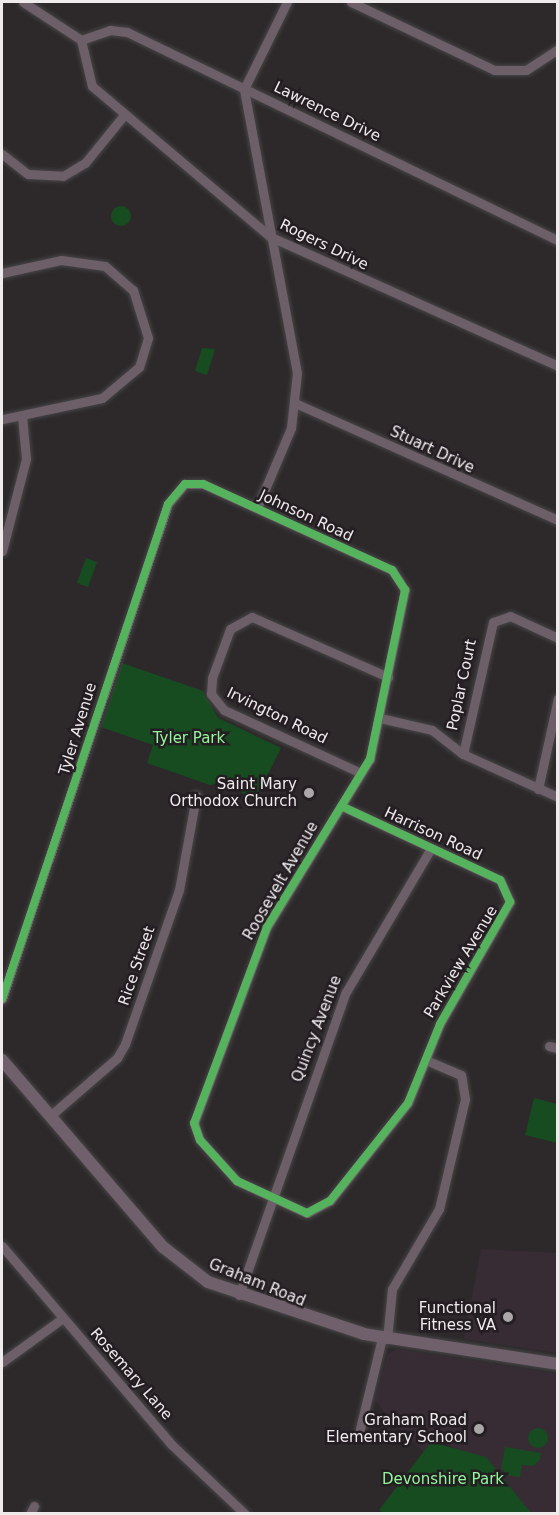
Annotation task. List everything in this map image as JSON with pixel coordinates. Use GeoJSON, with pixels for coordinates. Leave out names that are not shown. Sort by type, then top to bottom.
{"type":"FeatureCollection","features":[{"type":"Feature","properties":{"kind":"street"},"geometry":{"type":"LineString","coordinates":[[22,2],[81,40]]}},
{"type":"Feature","properties":{"kind":"street"},"geometry":{"type":"LineString","coordinates":[[257,508],[285,446],[295,403],[295,353],[244,89],[287,2]]}},
{"type":"Feature","properties":{"kind":"street"},"geometry":{"type":"LineString","coordinates":[[351,2],[494,70],[528,70],[558,49]]}},
{"type":"Feature","properties":{"kind":"street","name":"Lawrence Drive"},"geometry":{"type":"LineString","coordinates":[[81,40],[122,31],[558,240]]}},
{"type":"Feature","properties":{"kind":"street","name":"Rogers Drive"},"geometry":{"type":"LineString","coordinates":[[81,40],[88,81],[124,115],[271,237],[558,366]]}},
{"type":"Feature","properties":{"kind":"street"},"geometry":{"type":"LineString","coordinates":[[2,154],[37,177],[63,176],[85,163],[124,115]]}},
{"type":"Feature","properties":{"kind":"street"},"geometry":{"type":"LineString","coordinates":[[2,273],[61,260],[105,266],[134,290],[146,317],[148,338],[139,367],[120,387],[102,398],[2,419]]}},
{"type":"Feature","properties":{"kind":"street","name":"Stuart Drive"},"geometry":{"type":"LineString","coordinates":[[295,403],[558,520]]}},
{"type":"Feature","properties":{"kind":"street"},"geometry":{"type":"LineString","coordinates":[[2,551],[26,459],[22,416]]}},
{"type":"Feature","properties":{"kind":"street","name":"Johnson Road"},"geometry":{"type":"LineString","coordinates":[[197,482],[257,508],[401,579]]}},
{"type":"Feature","properties":{"kind":"street","name":"Tyler Avenue"},"geometry":{"type":"LineString","coordinates":[[2,999],[168,504],[176,490],[197,482]]}},
{"type":"Feature","properties":{"kind":"street","name":"Roosevelt Avenue"},"geometry":{"type":"LineString","coordinates":[[272,1201],[237,1181],[200,1140],[194,1123],[257,948],[361,773],[380,718],[405,596],[401,579]]}},
{"type":"Feature","properties":{"kind":"street","name":"Poplar Court"},"geometry":{"type":"LineString","coordinates":[[463,754],[493,622],[510,616],[558,638]]}},
{"type":"Feature","properties":{"kind":"street","name":"Irvington Road"},"geometry":{"type":"LineString","coordinates":[[361,773],[224,710],[211,694],[212,678],[230,628],[252,617],[388,677]]}},
{"type":"Feature","properties":{"kind":"street"},"geometry":{"type":"LineString","coordinates":[[538,789],[558,698]]}},
{"type":"Feature","properties":{"kind":"street"},"geometry":{"type":"LineString","coordinates":[[380,718],[432,730],[463,754],[558,797]]}},
{"type":"Feature","properties":{"kind":"street","name":"Rice Street"},"geometry":{"type":"LineString","coordinates":[[50,1116],[117,1058],[125,1044],[179,890],[196,796]]}},
{"type":"Feature","properties":{"kind":"street","name":"Harrison Road"},"geometry":{"type":"LineString","coordinates":[[341,806],[500,880],[509,892]]}},
{"type":"Feature","properties":{"kind":"street","name":"Quincy Avenue"},"geometry":{"type":"LineString","coordinates":[[272,1201],[346,992],[431,848]]}},
{"type":"Feature","properties":{"kind":"street","name":"Parkview Avenue"},"geometry":{"type":"LineString","coordinates":[[272,1201],[307,1213],[323,1208],[400,1115],[440,1024],[508,912],[509,892]]}},
{"type":"Feature","properties":{"kind":"street","name":"Graham Road"},"geometry":{"type":"LineString","coordinates":[[2,1060],[177,1260],[239,1295],[385,1339],[558,1364]]}},
{"type":"Feature","properties":{"kind":"street"},"geometry":{"type":"LineString","coordinates":[[360,1429],[385,1339],[392,1289],[439,1209],[465,1099],[461,1075],[426,1060]]}},
{"type":"Feature","properties":{"kind":"street"},"geometry":{"type":"LineString","coordinates":[[239,1295],[272,1201]]}},
{"type":"Feature","properties":{"kind":"street","name":"Rosemary Lane"},"geometry":{"type":"LineString","coordinates":[[2,1246],[197,1472],[245,1514]]}},
{"type":"Feature","properties":{"kind":"street"},"geometry":{"type":"LineString","coordinates":[[2,1362],[63,1318]]}},
{"type":"Feature","properties":{"kind":"shaded area"},"geometry":{"type":"Polygon","coordinates":[[[481,1249],[557,1253],[557,1353],[464,1339],[481,1249]]]}},
{"type":"Feature","properties":{"kind":"shaded area","name":"Graham Road Elementary School"},"geometry":{"type":"Polygon","coordinates":[[[397,1349],[557,1374],[557,1513],[521,1513],[438,1434],[424,1452],[396,1425],[375,1401],[388,1354],[397,1349]]]}},
{"type":"Feature","properties":{"kind":"green space"},"geometry":{"type":"Polygon","coordinates":[[[117,206],[125,206],[131,212],[131,220],[125,226],[117,226],[111,220],[111,212],[117,206]]]}},
{"type":"Feature","properties":{"kind":"green space"},"geometry":{"type":"Polygon","coordinates":[[[202,348],[215,349],[207,375],[195,371],[202,348]]]}},
{"type":"Feature","properties":{"kind":"green space"},"geometry":{"type":"Polygon","coordinates":[[[86,558],[97,562],[88,587],[77,583],[86,558]]]}},
{"type":"Feature","properties":{"kind":"green space","name":"Tyler Park"},"geometry":{"type":"Polygon","coordinates":[[[122,663],[203,691],[218,718],[281,748],[255,800],[223,782],[210,785],[147,763],[153,745],[101,727],[122,663]]]}},
{"type":"Feature","properties":{"kind":"green space"},"geometry":{"type":"Polygon","coordinates":[[[534,1098],[557,1104],[557,1143],[525,1135],[534,1098]]]}},
{"type":"Feature","properties":{"kind":"green space"},"geometry":{"type":"Polygon","coordinates":[[[534,1428],[542,1428],[548,1434],[548,1442],[542,1448],[534,1448],[528,1442],[528,1434],[534,1428]]]}},
{"type":"Feature","properties":{"kind":"green space","name":"Devonshire Park"},"geometry":{"type":"Polygon","coordinates":[[[431,1442],[486,1457],[531,1513],[383,1513],[379,1510],[431,1442]]]}},
{"type":"Feature","properties":{"kind":"green space"},"geometry":{"type":"Polygon","coordinates":[[[505,1447],[541,1453],[540,1459],[534,1466],[522,1465],[520,1477],[507,1475],[501,1468],[505,1447]]]}},
{"type":"Feature","properties":{"kind":"cycle path"},"geometry":{"type":"LineString","coordinates":[[2,999],[168,504],[185,484],[203,484],[392,570],[405,590],[370,759],[267,927],[194,1123],[200,1140],[237,1181],[307,1213],[330,1201],[408,1103],[440,1024],[510,902],[500,880],[341,806]]}},
{"type":"Feature","properties":{"kind":"place","name":"Saint Mary Orthodox Church"},"geometry":{"type":"Point","coordinates":[309,793]}},
{"type":"Feature","properties":{"kind":"place","name":"Functional Fitness VA"},"geometry":{"type":"Point","coordinates":[508,1317]}},
{"type":"Feature","properties":{"kind":"place","name":"Graham Road Elementary School"},"geometry":{"type":"Point","coordinates":[479,1429]}}]}
